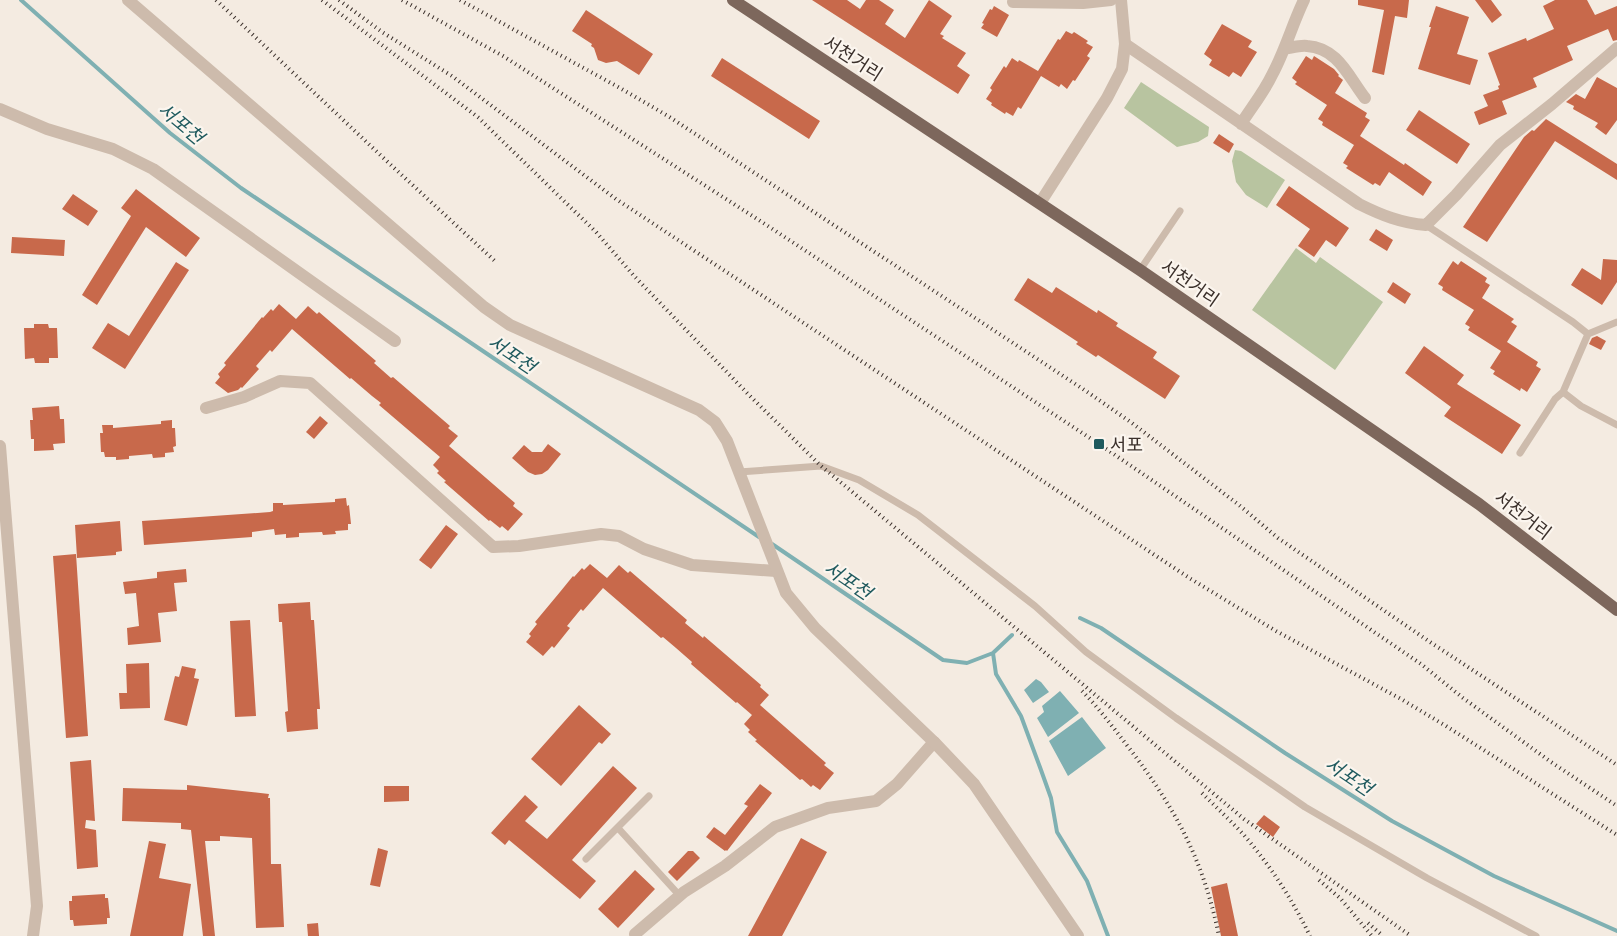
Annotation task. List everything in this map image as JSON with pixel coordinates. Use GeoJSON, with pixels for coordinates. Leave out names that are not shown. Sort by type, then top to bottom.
{"type":"FeatureCollection","features":[{"type":"Feature","properties":{"kind":"main road","name":"서천거리"},"geometry":{"type":"LineString","coordinates":[[733,0],[1140,270],[1480,504],[1617,610]]}},
{"type":"Feature","properties":{"kind":"street"},"geometry":{"type":"LineString","coordinates":[[128,0],[484,307],[510,325],[532,336],[699,410],[715,422],[723,434],[739,472],[786,593],[816,628],[934,742],[974,784],[1078,936]]}},
{"type":"Feature","properties":{"kind":"street"},"geometry":{"type":"LineString","coordinates":[[1013,2],[1083,3],[1111,0]]}},
{"type":"Feature","properties":{"kind":"street"},"geometry":{"type":"LineString","coordinates":[[1040,203],[1107,98],[1122,69],[1125,44],[1121,0]]}},
{"type":"Feature","properties":{"kind":"street"},"geometry":{"type":"LineString","coordinates":[[1241,124],[1272,76],[1284,49],[1292,24],[1304,0]]}},
{"type":"Feature","properties":{"kind":"street"},"geometry":{"type":"LineString","coordinates":[[1125,44],[1359,204],[1387,218],[1411,224],[1426,225],[1456,195],[1500,145],[1552,104],[1617,48]]}},
{"type":"Feature","properties":{"kind":"street"},"geometry":{"type":"LineString","coordinates":[[1284,49],[1306,46],[1323,49],[1336,58],[1346,69],[1354,84],[1365,98]]}},
{"type":"Feature","properties":{"kind":"street"},"geometry":{"type":"LineString","coordinates":[[0,109],[47,129],[112,149],[153,169],[395,341]]}},
{"type":"Feature","properties":{"kind":"street"},"geometry":{"type":"LineString","coordinates":[[206,408],[244,397],[280,381],[310,383],[494,547],[519,546],[601,534],[619,536],[644,549],[692,565],[774,565]]}},
{"type":"Feature","properties":{"kind":"street"},"geometry":{"type":"LineString","coordinates":[[0,446],[37,906],[33,936]]}},
{"type":"Feature","properties":{"kind":"street"},"geometry":{"type":"LineString","coordinates":[[635,934],[680,896],[774,828],[828,808],[876,801],[897,784],[934,742]]}},
{"type":"Feature","properties":{"kind":"lane"},"geometry":{"type":"LineString","coordinates":[[1140,270],[1180,211]]}},
{"type":"Feature","properties":{"kind":"lane"},"geometry":{"type":"LineString","coordinates":[[1426,225],[1573,322],[1588,334]]}},
{"type":"Feature","properties":{"kind":"lane"},"geometry":{"type":"LineString","coordinates":[[1520,453],[1555,399],[1563,392],[1588,334],[1617,322]]}},
{"type":"Feature","properties":{"kind":"lane"},"geometry":{"type":"LineString","coordinates":[[1563,392],[1581,406],[1617,424]]}},
{"type":"Feature","properties":{"kind":"lane"},"geometry":{"type":"LineString","coordinates":[[739,472],[822,466],[859,480],[918,515],[1035,606],[1086,652],[1176,718],[1305,808],[1427,878],[1536,936]]}},
{"type":"Feature","properties":{"kind":"lane"},"geometry":{"type":"LineString","coordinates":[[586,859],[649,796]]}},
{"type":"Feature","properties":{"kind":"lane"},"geometry":{"type":"LineString","coordinates":[[618,828],[680,896]]}},
{"type":"Feature","properties":{"kind":"green space"},"geometry":{"type":"Polygon","coordinates":[[[1141,82],[1209,127],[1208,136],[1198,142],[1177,147],[1124,108],[1141,82]]]}},
{"type":"Feature","properties":{"kind":"green space"},"geometry":{"type":"Polygon","coordinates":[[[1235,150],[1241,151],[1285,180],[1267,208],[1246,195],[1236,182],[1232,161],[1235,150]]]}},
{"type":"Feature","properties":{"kind":"green space"},"geometry":{"type":"Polygon","coordinates":[[[1296,248],[1316,263],[1320,257],[1383,302],[1335,370],[1252,310],[1296,248]]]}},
{"type":"Feature","properties":{"kind":"water"},"geometry":{"type":"Polygon","coordinates":[[[1036,679],[1049,692],[1033,703],[1024,690],[1036,679]]]}},
{"type":"Feature","properties":{"kind":"water"},"geometry":{"type":"Polygon","coordinates":[[[1060,691],[1079,713],[1048,737],[1037,718],[1044,712],[1042,706],[1060,691]]]}},
{"type":"Feature","properties":{"kind":"water"},"geometry":{"type":"Polygon","coordinates":[[[1082,717],[1106,748],[1068,776],[1049,741],[1082,717]]]}},
{"type":"Feature","properties":{"kind":"building"},"geometry":{"type":"Polygon","coordinates":[[[812,0],[847,0],[860,9],[866,0],[879,0],[894,10],[885,24],[905,38],[929,0],[952,16],[940,34],[944,36],[942,38],[966,53],[957,66],[970,75],[958,94],[812,0]]]}},
{"type":"Feature","properties":{"kind":"building"},"geometry":{"type":"Polygon","coordinates":[[[1358,0],[1409,0],[1407,18],[1395,16],[1384,75],[1372,72],[1384,10],[1358,5],[1358,0]]]}},
{"type":"Feature","properties":{"kind":"building"},"geometry":{"type":"Polygon","coordinates":[[[1475,0],[1491,0],[1502,15],[1492,23],[1475,0]]]}},
{"type":"Feature","properties":{"kind":"building"},"geometry":{"type":"Polygon","coordinates":[[[1555,0],[1587,0],[1595,15],[1617,6],[1617,40],[1613,41],[1608,29],[1567,46],[1573,60],[1533,78],[1537,87],[1502,101],[1507,114],[1479,125],[1474,112],[1488,106],[1483,95],[1499,89],[1498,86],[1500,85],[1488,53],[1526,38],[1527,41],[1554,29],[1543,6],[1555,0]]]}},
{"type":"Feature","properties":{"kind":"building"},"geometry":{"type":"Polygon","coordinates":[[[994,6],[1009,15],[997,37],[981,28],[990,9],[992,10],[994,6]]]}},
{"type":"Feature","properties":{"kind":"building"},"geometry":{"type":"Polygon","coordinates":[[[1436,6],[1469,17],[1457,54],[1478,60],[1470,85],[1418,69],[1436,6]]]}},
{"type":"Feature","properties":{"kind":"building"},"geometry":{"type":"Polygon","coordinates":[[[586,10],[653,54],[639,75],[617,61],[606,63],[598,60],[594,48],[591,46],[592,44],[572,31],[586,10]]]}},
{"type":"Feature","properties":{"kind":"building"},"geometry":{"type":"Polygon","coordinates":[[[1222,24],[1252,41],[1248,47],[1257,52],[1241,77],[1233,72],[1229,77],[1209,65],[1212,60],[1204,54],[1222,24]]]}},
{"type":"Feature","properties":{"kind":"building"},"geometry":{"type":"Polygon","coordinates":[[[1066,31],[1072,34],[1074,32],[1088,41],[1086,43],[1093,47],[1087,56],[1090,58],[1075,81],[1073,80],[1067,89],[1061,84],[1059,87],[1041,76],[1021,109],[1018,107],[1013,116],[1006,112],[1005,114],[991,105],[992,103],[986,99],[992,90],[990,88],[1004,66],[1006,68],[1012,58],[1038,71],[1058,39],[1060,40],[1066,31]]]}},
{"type":"Feature","properties":{"kind":"building"},"geometry":{"type":"Polygon","coordinates":[[[1306,56],[1312,60],[1314,56],[1334,69],[1343,80],[1335,93],[1367,113],[1365,117],[1370,120],[1360,136],[1432,182],[1423,196],[1389,172],[1380,186],[1375,183],[1373,185],[1346,168],[1348,166],[1343,163],[1354,145],[1322,125],[1323,122],[1318,119],[1327,105],[1295,84],[1297,82],[1292,78],[1306,56]]]}},
{"type":"Feature","properties":{"kind":"building"},"geometry":{"type":"Polygon","coordinates":[[[722,58],[820,121],[809,139],[711,76],[722,58]]]}},
{"type":"Feature","properties":{"kind":"building"},"geometry":{"type":"Polygon","coordinates":[[[1597,77],[1617,88],[1617,120],[1606,135],[1595,127],[1598,123],[1573,109],[1574,106],[1566,102],[1576,94],[1585,99],[1597,77]]]}},
{"type":"Feature","properties":{"kind":"building"},"geometry":{"type":"Polygon","coordinates":[[[1419,110],[1470,144],[1457,164],[1406,130],[1419,110]]]}},
{"type":"Feature","properties":{"kind":"building"},"geometry":{"type":"Polygon","coordinates":[[[1546,119],[1617,164],[1617,180],[1555,141],[1487,242],[1463,227],[1524,137],[1532,130],[1534,131],[1546,119]]]}},
{"type":"Feature","properties":{"kind":"building"},"geometry":{"type":"Polygon","coordinates":[[[1219,134],[1234,144],[1229,153],[1213,143],[1219,134]]]}},
{"type":"Feature","properties":{"kind":"building"},"geometry":{"type":"Polygon","coordinates":[[[1289,186],[1349,228],[1336,247],[1326,240],[1314,257],[1298,246],[1310,229],[1276,205],[1289,186]]]}},
{"type":"Feature","properties":{"kind":"building"},"geometry":{"type":"Polygon","coordinates":[[[136,189],[200,238],[186,257],[146,227],[97,305],[82,295],[131,216],[121,208],[136,189]]]}},
{"type":"Feature","properties":{"kind":"building"},"geometry":{"type":"Polygon","coordinates":[[[73,194],[98,211],[88,226],[62,209],[73,194]]]}},
{"type":"Feature","properties":{"kind":"building"},"geometry":{"type":"Polygon","coordinates":[[[1376,229],[1393,240],[1387,251],[1369,240],[1376,229]]]}},
{"type":"Feature","properties":{"kind":"building"},"geometry":{"type":"Polygon","coordinates":[[[12,237],[65,240],[64,256],[11,253],[12,237]]]}},
{"type":"Feature","properties":{"kind":"building"},"geometry":{"type":"Polygon","coordinates":[[[1603,259],[1617,260],[1617,282],[1602,305],[1571,285],[1582,268],[1601,280],[1603,259]]]}},
{"type":"Feature","properties":{"kind":"building"},"geometry":{"type":"Polygon","coordinates":[[[1453,261],[1458,265],[1461,261],[1487,278],[1485,282],[1490,285],[1482,298],[1514,319],[1511,322],[1517,326],[1507,342],[1538,362],[1536,366],[1541,369],[1527,392],[1521,388],[1520,391],[1493,374],[1495,371],[1490,368],[1501,351],[1468,330],[1470,327],[1465,324],[1474,310],[1442,290],[1443,287],[1438,284],[1453,261]]]}},
{"type":"Feature","properties":{"kind":"building"},"geometry":{"type":"Polygon","coordinates":[[[176,262],[189,270],[125,369],[92,348],[108,323],[129,336],[176,262]]]}},
{"type":"Feature","properties":{"kind":"building"},"geometry":{"type":"Polygon","coordinates":[[[1028,278],[1052,293],[1056,287],[1097,313],[1098,310],[1118,323],[1116,326],[1157,352],[1153,358],[1180,376],[1165,399],[1098,355],[1096,357],[1076,344],[1078,342],[1014,300],[1028,278]]]}},
{"type":"Feature","properties":{"kind":"building"},"geometry":{"type":"Polygon","coordinates":[[[1393,282],[1411,294],[1405,304],[1387,292],[1393,282]]]}},
{"type":"Feature","properties":{"kind":"building"},"geometry":{"type":"Polygon","coordinates":[[[279,304],[296,319],[308,306],[317,314],[319,312],[376,361],[374,363],[391,378],[393,377],[450,426],[448,428],[458,436],[449,446],[515,503],[513,506],[523,514],[508,531],[502,526],[500,528],[489,521],[444,482],[446,481],[437,473],[439,471],[433,465],[440,457],[379,405],[381,403],[292,329],[272,352],[270,350],[256,366],[259,369],[242,388],[228,393],[215,383],[220,377],[218,374],[226,365],[224,363],[262,317],[271,309],[273,311],[279,304]]]}},
{"type":"Feature","properties":{"kind":"building"},"geometry":{"type":"Polygon","coordinates":[[[34,324],[48,324],[49,328],[57,328],[58,358],[49,358],[49,363],[35,363],[34,358],[25,359],[24,328],[34,328],[34,324]]]}},
{"type":"Feature","properties":{"kind":"building"},"geometry":{"type":"Polygon","coordinates":[[[1597,336],[1606,341],[1601,350],[1589,344],[1592,338],[1597,336]]]}},
{"type":"Feature","properties":{"kind":"building"},"geometry":{"type":"Polygon","coordinates":[[[1424,346],[1464,375],[1457,384],[1521,425],[1502,454],[1444,416],[1451,407],[1405,373],[1424,346]]]}},
{"type":"Feature","properties":{"kind":"building"},"geometry":{"type":"Polygon","coordinates":[[[59,406],[60,419],[64,419],[65,443],[53,444],[54,450],[34,451],[34,439],[31,439],[30,420],[33,420],[32,408],[59,406]]]}},
{"type":"Feature","properties":{"kind":"building"},"geometry":{"type":"Polygon","coordinates":[[[320,416],[328,423],[314,439],[306,432],[320,416]]]}},
{"type":"Feature","properties":{"kind":"building"},"geometry":{"type":"Polygon","coordinates":[[[172,420],[172,428],[175,428],[176,446],[173,447],[174,452],[165,453],[165,457],[153,458],[152,454],[129,456],[129,459],[116,460],[116,457],[105,457],[104,452],[101,452],[100,433],[103,433],[102,425],[113,425],[113,428],[161,424],[161,421],[172,420]]]}},
{"type":"Feature","properties":{"kind":"building"},"geometry":{"type":"Polygon","coordinates":[[[548,444],[561,454],[548,470],[542,474],[535,475],[528,472],[512,458],[524,445],[532,452],[542,452],[548,444]]]}},
{"type":"Feature","properties":{"kind":"building"},"geometry":{"type":"Polygon","coordinates":[[[346,498],[347,506],[349,505],[351,524],[348,524],[348,530],[335,531],[336,534],[323,535],[322,532],[299,533],[299,537],[286,538],[286,534],[275,535],[274,529],[252,532],[252,537],[144,545],[142,521],[270,512],[273,511],[273,503],[283,503],[283,505],[335,502],[335,499],[346,498]]]}},
{"type":"Feature","properties":{"kind":"building"},"geometry":{"type":"Polygon","coordinates":[[[120,521],[122,551],[116,552],[116,555],[77,558],[75,525],[120,521]]]}},
{"type":"Feature","properties":{"kind":"building"},"geometry":{"type":"Polygon","coordinates":[[[446,525],[458,534],[431,569],[419,560],[446,525]]]}},
{"type":"Feature","properties":{"kind":"building"},"geometry":{"type":"Polygon","coordinates":[[[76,554],[88,736],[66,738],[53,556],[76,554]]]}},
{"type":"Feature","properties":{"kind":"building"},"geometry":{"type":"Polygon","coordinates":[[[590,564],[607,578],[619,565],[628,573],[630,571],[687,620],[685,623],[703,638],[704,636],[761,685],[760,687],[769,695],[760,705],[826,763],[824,765],[834,773],[820,790],[813,785],[811,787],[802,779],[800,780],[755,741],[757,740],[748,732],[750,730],[744,724],[752,715],[691,664],[692,662],[676,648],[663,637],[661,638],[603,588],[583,611],[581,609],[567,626],[570,628],[554,648],[552,646],[543,656],[526,642],[531,636],[529,634],[537,624],[535,622],[573,576],[590,564]]]}},
{"type":"Feature","properties":{"kind":"building"},"geometry":{"type":"Polygon","coordinates":[[[186,569],[187,582],[174,583],[177,611],[158,613],[161,642],[128,645],[127,628],[139,626],[136,593],[125,594],[123,582],[157,578],[157,572],[186,569]]]}},
{"type":"Feature","properties":{"kind":"building"},"geometry":{"type":"Polygon","coordinates":[[[310,602],[311,620],[314,620],[320,709],[317,709],[318,729],[287,732],[285,712],[288,711],[282,622],[279,622],[278,604],[310,602]]]}},
{"type":"Feature","properties":{"kind":"building"},"geometry":{"type":"Polygon","coordinates":[[[250,620],[256,716],[235,717],[230,621],[250,620]]]}},
{"type":"Feature","properties":{"kind":"building"},"geometry":{"type":"Polygon","coordinates":[[[149,663],[150,708],[120,709],[119,693],[127,693],[126,664],[149,663]]]}},
{"type":"Feature","properties":{"kind":"building"},"geometry":{"type":"Polygon","coordinates":[[[182,666],[196,669],[194,678],[199,679],[187,726],[164,720],[175,676],[179,677],[182,666]]]}},
{"type":"Feature","properties":{"kind":"building"},"geometry":{"type":"Polygon","coordinates":[[[579,705],[611,734],[602,744],[599,742],[561,786],[531,759],[579,705]]]}},
{"type":"Feature","properties":{"kind":"building"},"geometry":{"type":"Polygon","coordinates":[[[91,760],[95,821],[86,820],[85,828],[96,830],[98,867],[77,869],[70,762],[91,760]]]}},
{"type":"Feature","properties":{"kind":"building"},"geometry":{"type":"Polygon","coordinates":[[[613,766],[637,788],[572,860],[596,881],[580,899],[509,840],[505,845],[491,833],[525,795],[538,807],[525,821],[547,839],[613,766]]]}},
{"type":"Feature","properties":{"kind":"building"},"geometry":{"type":"Polygon","coordinates":[[[760,784],[772,793],[727,851],[706,837],[714,827],[725,835],[748,806],[744,804],[760,784]]]}},
{"type":"Feature","properties":{"kind":"building"},"geometry":{"type":"Polygon","coordinates":[[[187,785],[269,794],[271,864],[281,864],[284,927],[256,928],[252,838],[220,836],[220,841],[205,841],[215,936],[203,936],[191,830],[181,829],[181,823],[122,821],[123,788],[187,790],[187,785]]]}},
{"type":"Feature","properties":{"kind":"building"},"geometry":{"type":"Polygon","coordinates":[[[384,786],[409,786],[409,801],[384,802],[384,786]]]}},
{"type":"Feature","properties":{"kind":"building"},"geometry":{"type":"Polygon","coordinates":[[[1264,815],[1280,827],[1273,837],[1256,824],[1264,815]]]}},
{"type":"Feature","properties":{"kind":"building"},"geometry":{"type":"Polygon","coordinates":[[[801,838],[827,852],[782,936],[748,936],[801,838]]]}},
{"type":"Feature","properties":{"kind":"building"},"geometry":{"type":"Polygon","coordinates":[[[149,841],[166,844],[159,878],[191,884],[183,936],[130,936],[149,841]]]}},
{"type":"Feature","properties":{"kind":"building"},"geometry":{"type":"Polygon","coordinates":[[[378,848],[388,851],[380,887],[370,885],[378,848]]]}},
{"type":"Feature","properties":{"kind":"building"},"geometry":{"type":"Polygon","coordinates":[[[688,851],[693,851],[700,858],[677,881],[668,872],[688,851]]]}},
{"type":"Feature","properties":{"kind":"building"},"geometry":{"type":"Polygon","coordinates":[[[635,870],[655,889],[618,928],[598,909],[635,870]]]}},
{"type":"Feature","properties":{"kind":"building"},"geometry":{"type":"Polygon","coordinates":[[[1227,883],[1238,936],[1221,936],[1211,887],[1227,883]]]}},
{"type":"Feature","properties":{"kind":"building"},"geometry":{"type":"Polygon","coordinates":[[[105,894],[105,898],[108,898],[110,918],[107,918],[107,924],[74,926],[73,920],[70,920],[69,901],[72,901],[72,896],[105,894]]]}},
{"type":"Feature","properties":{"kind":"building"},"geometry":{"type":"Polygon","coordinates":[[[318,923],[319,936],[308,936],[307,924],[318,923]]]}},
{"type":"Feature","properties":{"kind":"waterway","name":"서포천"},"geometry":{"type":"LineString","coordinates":[[21,0],[170,133],[241,188],[759,537]]}},
{"type":"Feature","properties":{"kind":"waterway","name":"서포천"},"geometry":{"type":"LineString","coordinates":[[772,544],[943,660],[967,663],[993,653],[1012,635]]}},
{"type":"Feature","properties":{"kind":"waterway","name":"서포천"},"geometry":{"type":"LineString","coordinates":[[1080,618],[1101,628],[1285,753],[1392,821],[1494,876],[1617,931]]}},
{"type":"Feature","properties":{"kind":"waterway"},"geometry":{"type":"LineString","coordinates":[[993,653],[996,674],[1021,716],[1041,770],[1051,798],[1057,832],[1087,881],[1108,936]]}},
{"type":"Feature","properties":{"kind":"railway"},"geometry":{"type":"LineString","coordinates":[[216,0],[497,263]]}},
{"type":"Feature","properties":{"kind":"railway"},"geometry":{"type":"LineString","coordinates":[[322,0],[479,118],[596,232],[635,277],[748,394],[821,466],[1244,819],[1411,936]]}},
{"type":"Feature","properties":{"kind":"railway"},"geometry":{"type":"LineString","coordinates":[[339,0],[382,32],[452,76],[616,199],[1191,579],[1276,631],[1401,699],[1446,726],[1617,835]]}},
{"type":"Feature","properties":{"kind":"railway"},"geometry":{"type":"LineString","coordinates":[[402,0],[503,56],[765,224],[1099,444],[1421,664],[1463,698],[1551,762],[1617,806]]}},
{"type":"Feature","properties":{"kind":"railway"},"geometry":{"type":"LineString","coordinates":[[460,0],[668,116],[1086,391],[1132,423],[1239,505],[1278,538],[1433,644],[1617,765]]}},
{"type":"Feature","properties":{"kind":"railway"},"geometry":{"type":"LineString","coordinates":[[1082,691],[1126,744],[1159,789],[1172,811],[1195,857],[1219,936]]}},
{"type":"Feature","properties":{"kind":"railway"},"geometry":{"type":"LineString","coordinates":[[1202,793],[1243,834],[1262,858],[1288,896],[1310,936]]}},
{"type":"Feature","properties":{"kind":"railway"},"geometry":{"type":"LineString","coordinates":[[1319,880],[1340,898],[1372,936]]}},
{"type":"Feature","properties":{"kind":"railway"},"geometry":{"type":"LineString","coordinates":[[1368,923],[1383,936]]}},
{"type":"Feature","properties":{"kind":"place","name":"서포"},"geometry":{"type":"Point","coordinates":[1099,444]}}]}
